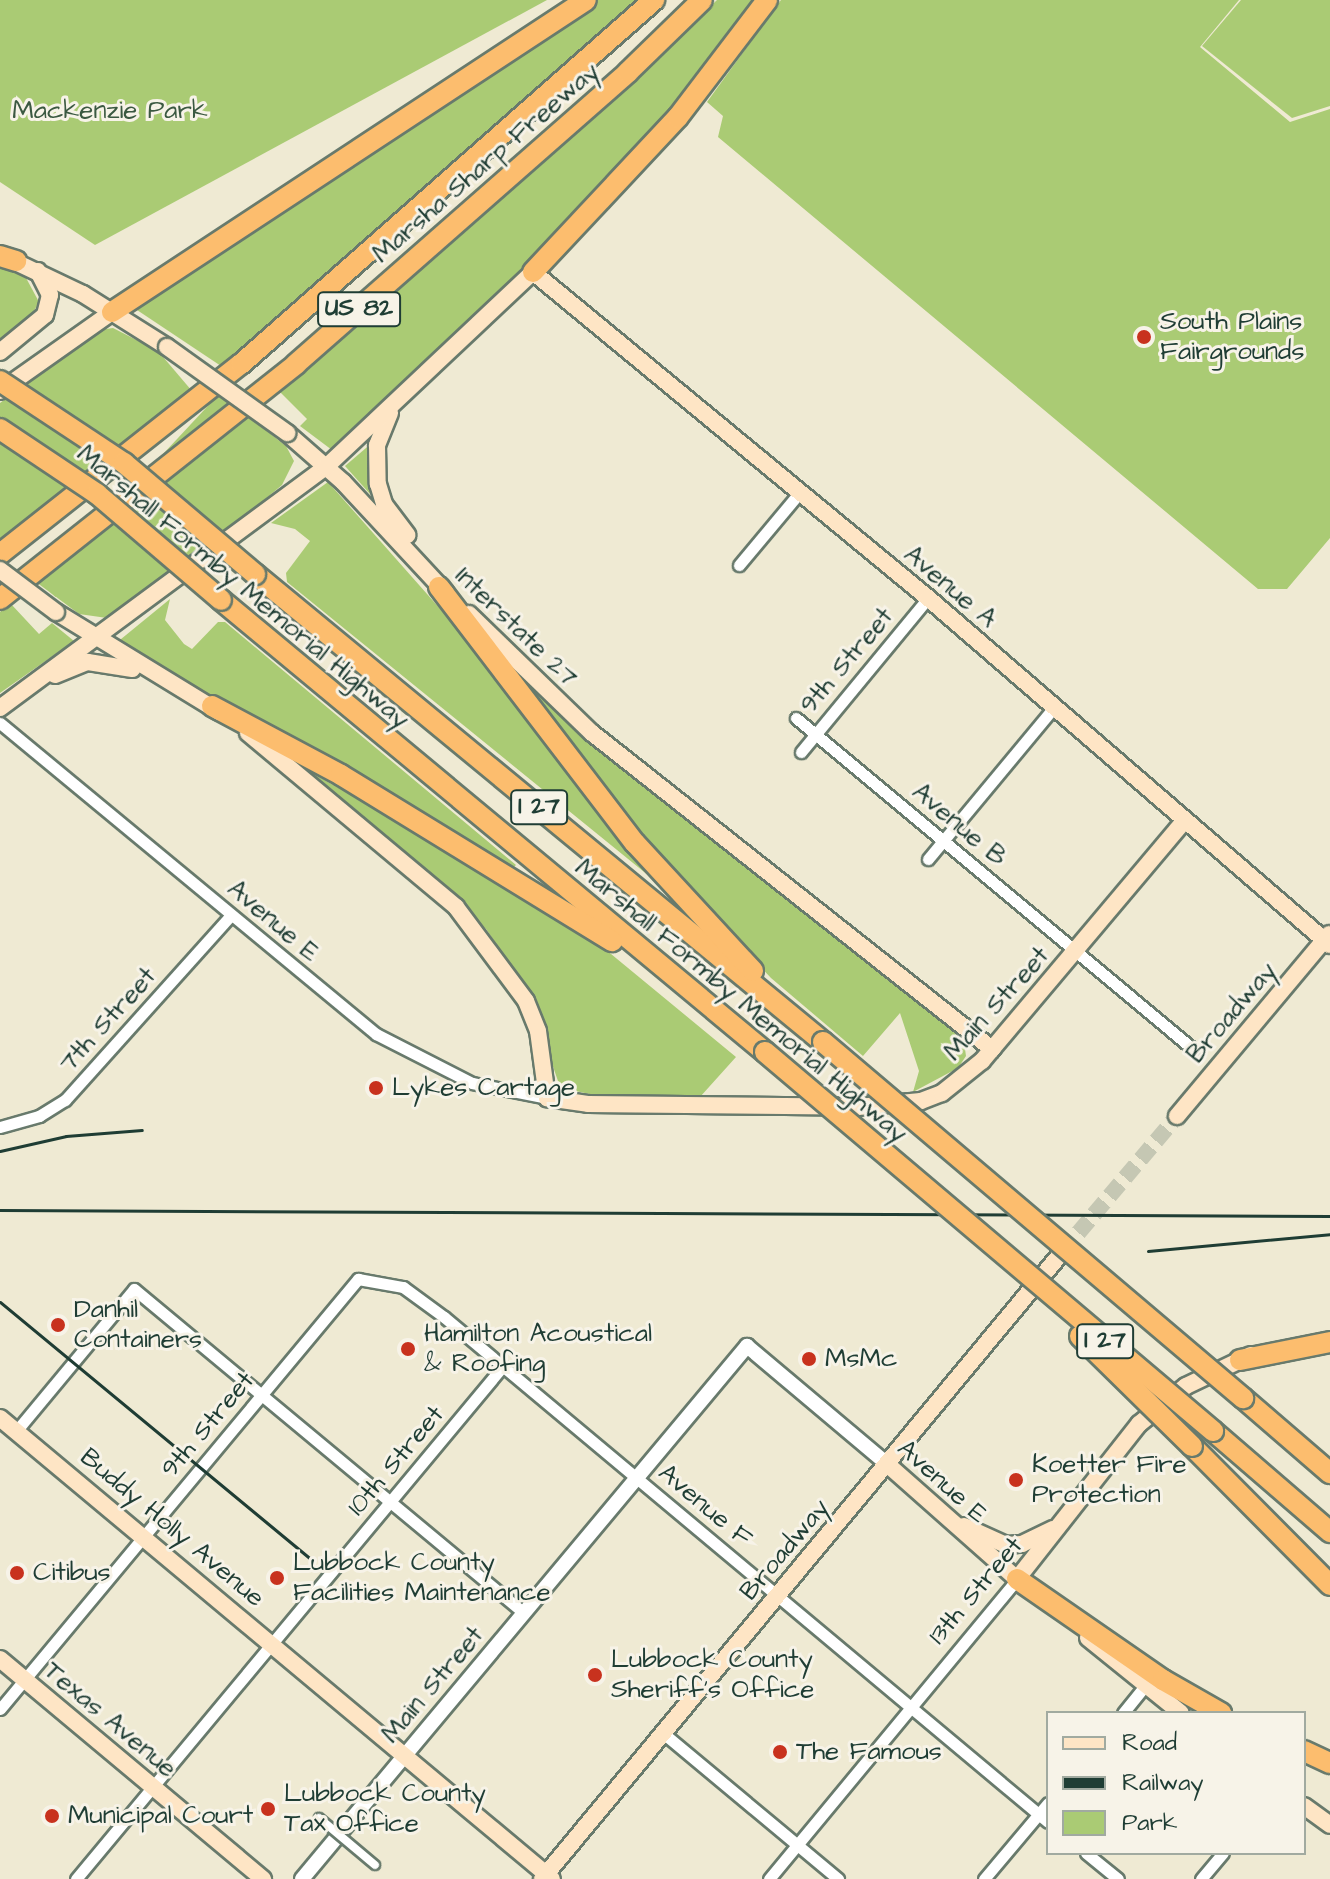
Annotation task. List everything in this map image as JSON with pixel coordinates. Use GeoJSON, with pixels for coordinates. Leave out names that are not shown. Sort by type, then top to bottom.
{"type":"FeatureCollection","features":[{"type":"Feature","properties":{"kind":"highway"},"geometry":{"type":"LineString","coordinates":[[112,312],[586,0]]}},
{"type":"Feature","properties":{"kind":"highway","name":"Marsha Sharp Freeway"},"geometry":{"type":"LineString","coordinates":[[0,554],[241,364],[654,0]]}},
{"type":"Feature","properties":{"kind":"highway","name":"Marsha Sharp Freeway"},"geometry":{"type":"LineString","coordinates":[[0,599],[296,364],[628,72],[702,0]]}},
{"type":"Feature","properties":{"kind":"highway"},"geometry":{"type":"LineString","coordinates":[[533,272],[678,117],[767,0]]}},
{"type":"Feature","properties":{"kind":"highway","name":"Marshall Formby Memorial Highway"},"geometry":{"type":"LineString","coordinates":[[0,381],[115,456],[1247,1395]]}},
{"type":"Feature","properties":{"kind":"highway","name":"Marshall Formby Memorial Highway"},"geometry":{"type":"LineString","coordinates":[[0,429],[97,494],[765,1052],[1330,1532]]}},
{"type":"Feature","properties":{"kind":"highway"},"geometry":{"type":"LineString","coordinates":[[439,587],[654,866],[823,1042]]}},
{"type":"Feature","properties":{"kind":"highway"},"geometry":{"type":"LineString","coordinates":[[212,706],[499,868],[695,994]]}},
{"type":"Feature","properties":{"kind":"highway"},"geometry":{"type":"LineString","coordinates":[[996,1250],[1330,1585]]}},
{"type":"Feature","properties":{"kind":"highway"},"geometry":{"type":"LineString","coordinates":[[1240,1360],[1330,1342]]}},
{"type":"Feature","properties":{"kind":"highway"},"geometry":{"type":"LineString","coordinates":[[1247,1395],[1330,1456]]}},
{"type":"Feature","properties":{"kind":"highway"},"geometry":{"type":"LineString","coordinates":[[1247,1395],[1330,1473]]}},
{"type":"Feature","properties":{"kind":"highway"},"geometry":{"type":"LineString","coordinates":[[1017,1579],[1163,1680],[1217,1711]]}},
{"type":"Feature","properties":{"kind":"highway"},"geometry":{"type":"LineString","coordinates":[[1306,1752],[1330,1763]]}},
{"type":"Feature","properties":{"kind":"main road","name":"Interstate 27"},"geometry":{"type":"LineString","coordinates":[[5,257],[38,271],[112,312],[167,347],[287,433],[326,467],[439,587],[592,733],[992,1049]]}},
{"type":"Feature","properties":{"kind":"main road"},"geometry":{"type":"LineString","coordinates":[[0,352],[45,315],[50,295],[38,271]]}},
{"type":"Feature","properties":{"kind":"main road"},"geometry":{"type":"LineString","coordinates":[[0,708],[326,467],[391,410],[533,272]]}},
{"type":"Feature","properties":{"kind":"main road","name":"Avenue A"},"geometry":{"type":"LineString","coordinates":[[533,272],[928,598],[1183,822],[1328,940]]}},
{"type":"Feature","properties":{"kind":"main road"},"geometry":{"type":"LineString","coordinates":[[0,391],[112,312]]}},
{"type":"Feature","properties":{"kind":"main road"},"geometry":{"type":"LineString","coordinates":[[391,410],[377,445],[378,484],[418,562]]}},
{"type":"Feature","properties":{"kind":"main road"},"geometry":{"type":"LineString","coordinates":[[0,570],[95,639],[212,706],[456,907],[485,939],[526,1001],[538,1031],[547,1098]]}},
{"type":"Feature","properties":{"kind":"main road"},"geometry":{"type":"LineString","coordinates":[[34,683],[88,662],[116,663],[163,680]]}},
{"type":"Feature","properties":{"kind":"main road","name":"Main Street"},"geometry":{"type":"LineString","coordinates":[[547,1098],[588,1104],[828,1107],[921,1101],[957,1085],[992,1049],[1183,822]]}},
{"type":"Feature","properties":{"kind":"main road","name":"Broadway"},"geometry":{"type":"LineString","coordinates":[[1177,1116],[1328,940]]}},
{"type":"Feature","properties":{"kind":"main road","name":"Broadway"},"geometry":{"type":"LineString","coordinates":[[547,1877],[1063,1251]]}},
{"type":"Feature","properties":{"kind":"main road"},"geometry":{"type":"LineString","coordinates":[[1240,1360],[1289,1341],[1330,1335]]}},
{"type":"Feature","properties":{"kind":"main road","name":"13th Street"},"geometry":{"type":"LineString","coordinates":[[1017,1579],[1156,1408],[1186,1386],[1240,1360]]}},
{"type":"Feature","properties":{"kind":"main road","name":"Buddy Holly Avenue"},"geometry":{"type":"LineString","coordinates":[[0,1416],[547,1877]]}},
{"type":"Feature","properties":{"kind":"main road","name":"Avenue E"},"geometry":{"type":"LineString","coordinates":[[887,1464],[1017,1579],[1178,1711]]}},
{"type":"Feature","properties":{"kind":"main road"},"geometry":{"type":"LineString","coordinates":[[957,1523],[1006,1545],[1031,1541],[1064,1522]]}},
{"type":"Feature","properties":{"kind":"main road","name":"Texas Avenue"},"geometry":{"type":"LineString","coordinates":[[0,1659],[263,1879]]}},
{"type":"Feature","properties":{"kind":"main road"},"geometry":{"type":"LineString","coordinates":[[1306,1807],[1330,1825]]}},
{"type":"Feature","properties":{"kind":"street"},"geometry":{"type":"LineString","coordinates":[[739,565],[800,492]]}},
{"type":"Feature","properties":{"kind":"street","name":"9th Street"},"geometry":{"type":"LineString","coordinates":[[801,752],[928,598]]}},
{"type":"Feature","properties":{"kind":"street"},"geometry":{"type":"LineString","coordinates":[[928,859],[1054,707]]}},
{"type":"Feature","properties":{"kind":"street","name":"Avenue B"},"geometry":{"type":"LineString","coordinates":[[796,718],[1193,1049]]}},
{"type":"Feature","properties":{"kind":"street","name":"Avenue E"},"geometry":{"type":"LineString","coordinates":[[0,723],[363,1025],[424,1063],[472,1083],[547,1098]]}},
{"type":"Feature","properties":{"kind":"street","name":"7th Street"},"geometry":{"type":"LineString","coordinates":[[0,1127],[39,1116],[65,1100],[230,916]]}},
{"type":"Feature","properties":{"kind":"street","name":"9th Street"},"geometry":{"type":"LineString","coordinates":[[0,1709],[358,1279]]}},
{"type":"Feature","properties":{"kind":"street","name":"Avenue F"},"geometry":{"type":"LineString","coordinates":[[358,1279],[403,1287],[503,1366],[1043,1818]]}},
{"type":"Feature","properties":{"kind":"street"},"geometry":{"type":"LineString","coordinates":[[17,1430],[134,1289],[524,1613]]}},
{"type":"Feature","properties":{"kind":"street","name":"Avenue E"},"geometry":{"type":"LineString","coordinates":[[747,1346],[887,1464]]}},
{"type":"Feature","properties":{"kind":"street","name":"Main Street"},"geometry":{"type":"LineString","coordinates":[[302,1879],[747,1346]]}},
{"type":"Feature","properties":{"kind":"street","name":"10th Street"},"geometry":{"type":"LineString","coordinates":[[76,1879],[503,1366]]}},
{"type":"Feature","properties":{"kind":"street","name":"13th Street"},"geometry":{"type":"LineString","coordinates":[[769,1879],[1017,1579]]}},
{"type":"Feature","properties":{"kind":"street"},"geometry":{"type":"LineString","coordinates":[[1125,1711],[1145,1686]]}},
{"type":"Feature","properties":{"kind":"street"},"geometry":{"type":"LineString","coordinates":[[663,1733],[838,1879]]}},
{"type":"Feature","properties":{"kind":"street"},"geometry":{"type":"LineString","coordinates":[[319,1818],[375,1865]]}},
{"type":"Feature","properties":{"kind":"street"},"geometry":{"type":"LineString","coordinates":[[984,1879],[1043,1818]]}},
{"type":"Feature","properties":{"kind":"street"},"geometry":{"type":"LineString","coordinates":[[1088,1855],[1118,1879]]}},
{"type":"Feature","properties":{"kind":"street"},"geometry":{"type":"LineString","coordinates":[[1201,1879],[1221,1855]]}},
{"type":"Feature","properties":{"kind":"green space","name":"Mackenzie Park"},"geometry":{"type":"Polygon","coordinates":[[[0,0],[547,0],[95,245],[0,182],[0,0]]]}},
{"type":"Feature","properties":{"kind":"green space"},"geometry":{"type":"Polygon","coordinates":[[[595,0],[638,0],[221,366],[137,310],[595,0]]]}},
{"type":"Feature","properties":{"kind":"green space"},"geometry":{"type":"Polygon","coordinates":[[[717,0],[756,0],[664,116],[497,297],[332,450],[300,426],[307,419],[280,392],[629,86],[717,0]]]}},
{"type":"Feature","properties":{"kind":"green space","name":"South Plains Fairgrounds"},"geometry":{"type":"Polygon","coordinates":[[[781,0],[1239,0],[1200,47],[1290,122],[1330,109],[1330,538],[1287,589],[1258,589],[718,137],[723,116],[707,102],[781,0]]]}},
{"type":"Feature","properties":{"kind":"green space"},"geometry":{"type":"Polygon","coordinates":[[[1241,0],[1330,0],[1330,106],[1292,118],[1202,46],[1241,0]]]}},
{"type":"Feature","properties":{"kind":"green space"},"geometry":{"type":"Polygon","coordinates":[[[0,264],[25,276],[39,302],[29,320],[0,340],[0,264]]]}},
{"type":"Feature","properties":{"kind":"green space"},"geometry":{"type":"Polygon","coordinates":[[[113,328],[158,351],[192,391],[0,543],[0,403],[99,330],[113,328]]]}},
{"type":"Feature","properties":{"kind":"green space"},"geometry":{"type":"Polygon","coordinates":[[[219,394],[233,407],[56,597],[42,584],[219,394]]]}},
{"type":"Feature","properties":{"kind":"green space"},"geometry":{"type":"Polygon","coordinates":[[[248,416],[286,446],[294,461],[282,485],[238,522],[107,618],[79,614],[36,582],[248,416]]]}},
{"type":"Feature","properties":{"kind":"green space"},"geometry":{"type":"Polygon","coordinates":[[[373,442],[373,493],[370,494],[345,466],[373,442]]]}},
{"type":"Feature","properties":{"kind":"green space"},"geometry":{"type":"Polygon","coordinates":[[[328,482],[473,646],[654,880],[287,582],[286,573],[310,541],[295,529],[271,523],[328,482]]]}},
{"type":"Feature","properties":{"kind":"green space"},"geometry":{"type":"Polygon","coordinates":[[[170,599],[165,620],[184,644],[192,649],[218,622],[225,622],[516,865],[511,870],[115,644],[170,599]]]}},
{"type":"Feature","properties":{"kind":"green space"},"geometry":{"type":"Polygon","coordinates":[[[11,604],[39,634],[52,623],[74,641],[0,693],[0,612],[11,604]]]}},
{"type":"Feature","properties":{"kind":"green space"},"geometry":{"type":"Polygon","coordinates":[[[525,680],[600,747],[963,1035],[966,1056],[958,1068],[913,1092],[919,1071],[900,1013],[863,1056],[771,978],[653,854],[521,682],[525,680]]]}},
{"type":"Feature","properties":{"kind":"green space"},"geometry":{"type":"Polygon","coordinates":[[[315,775],[467,858],[588,935],[736,1057],[700,1097],[599,1096],[566,1089],[558,1081],[526,988],[486,929],[312,780],[315,775]]]}},
{"type":"Feature","properties":{"kind":"tunnel"},"geometry":{"type":"LineString","coordinates":[[1063,1251],[1177,1116]]}},
{"type":"Feature","properties":{"kind":"railway"},"geometry":{"type":"LineString","coordinates":[[0,1151],[66,1136],[142,1130]]}},
{"type":"Feature","properties":{"kind":"railway"},"geometry":{"type":"LineString","coordinates":[[0,1210],[1330,1216]]}},
{"type":"Feature","properties":{"kind":"railway"},"geometry":{"type":"LineString","coordinates":[[1148,1251],[1330,1234]]}},
{"type":"Feature","properties":{"kind":"railway"},"geometry":{"type":"LineString","coordinates":[[0,1302],[310,1558]]}},
{"type":"Feature","properties":{"kind":"place","name":"South Plains Fairgrounds"},"geometry":{"type":"Point","coordinates":[1144,337]}},
{"type":"Feature","properties":{"kind":"place","name":"Lykes Cartage"},"geometry":{"type":"Point","coordinates":[376,1088]}},
{"type":"Feature","properties":{"kind":"place","name":"Danhil Containers"},"geometry":{"type":"Point","coordinates":[58,1325]}},
{"type":"Feature","properties":{"kind":"place","name":"Hamilton Acoustical & Roofing"},"geometry":{"type":"Point","coordinates":[408,1349]}},
{"type":"Feature","properties":{"kind":"place","name":"MsMc"},"geometry":{"type":"Point","coordinates":[809,1359]}},
{"type":"Feature","properties":{"kind":"place","name":"Koetter Fire Protection"},"geometry":{"type":"Point","coordinates":[1016,1480]}},
{"type":"Feature","properties":{"kind":"place","name":"Citibus"},"geometry":{"type":"Point","coordinates":[17,1573]}},
{"type":"Feature","properties":{"kind":"place","name":"Lubbock County Facilities Maintenance"},"geometry":{"type":"Point","coordinates":[277,1578]}},
{"type":"Feature","properties":{"kind":"place","name":"Lubbock County Sheriff's Office"},"geometry":{"type":"Point","coordinates":[595,1675]}},
{"type":"Feature","properties":{"kind":"place","name":"The Famous"},"geometry":{"type":"Point","coordinates":[780,1752]}},
{"type":"Feature","properties":{"kind":"place","name":"Lubbock County Tax Office"},"geometry":{"type":"Point","coordinates":[268,1809]}},
{"type":"Feature","properties":{"kind":"place","name":"Municipal Court"},"geometry":{"type":"Point","coordinates":[52,1816]}}]}
